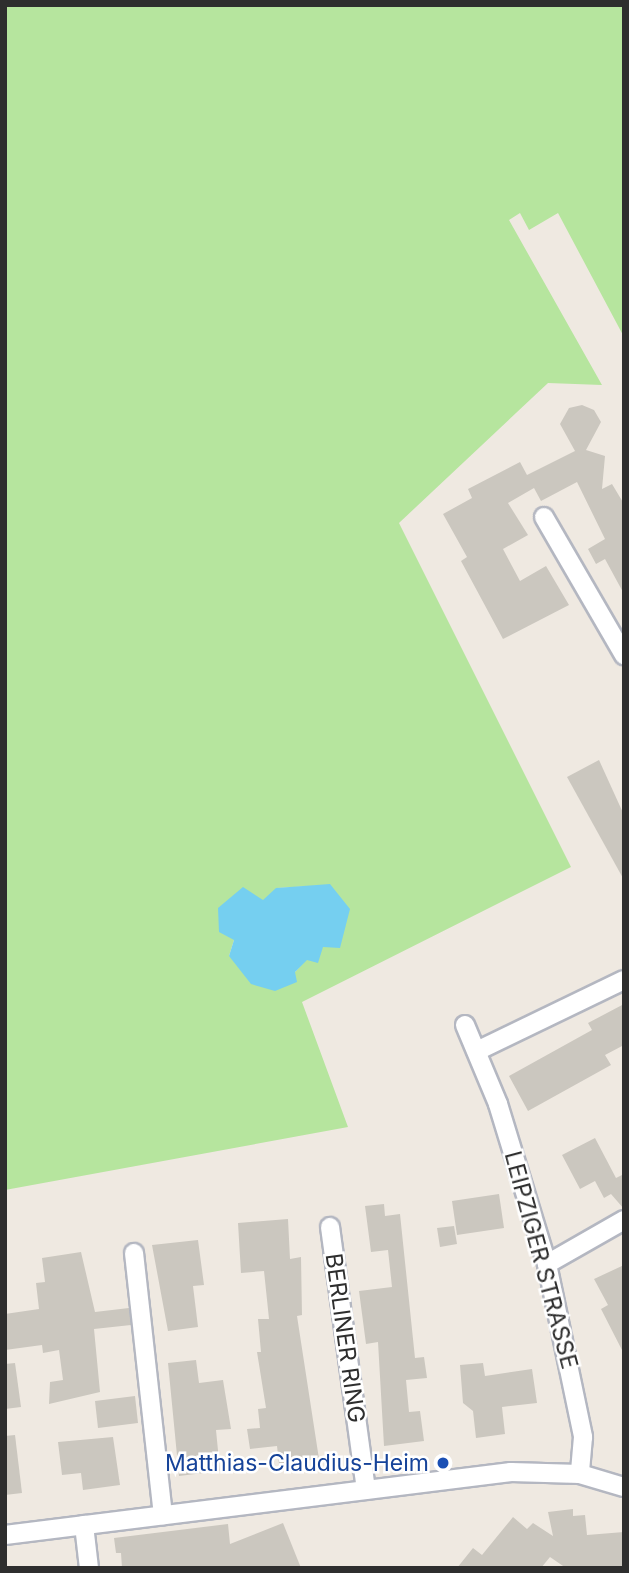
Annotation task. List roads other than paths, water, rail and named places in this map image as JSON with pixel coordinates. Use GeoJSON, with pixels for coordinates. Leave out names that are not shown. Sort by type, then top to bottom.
{"type":"FeatureCollection","features":[{"type":"Feature","properties":{"kind":"street"},"geometry":{"type":"LineString","coordinates":[[544,517],[624,655]]}},
{"type":"Feature","properties":{"kind":"street"},"geometry":{"type":"LineString","coordinates":[[477,1051],[624,980]]}},
{"type":"Feature","properties":{"kind":"street","name":"LEIPZIGER STRASSE"},"geometry":{"type":"LineString","coordinates":[[465,1025],[477,1051],[547,1264],[583,1437],[580,1474]]}},
{"type":"Feature","properties":{"kind":"street"},"geometry":{"type":"LineString","coordinates":[[547,1264],[624,1220]]}},
{"type":"Feature","properties":{"kind":"street","name":"BERLINER RING"},"geometry":{"type":"LineString","coordinates":[[330,1227],[366,1490]]}},
{"type":"Feature","properties":{"kind":"street"},"geometry":{"type":"LineString","coordinates":[[134,1253],[163,1515]]}},
{"type":"Feature","properties":{"kind":"street"},"geometry":{"type":"LineString","coordinates":[[5,1535],[511,1472],[580,1474],[624,1488]]}},
{"type":"Feature","properties":{"kind":"street"},"geometry":{"type":"LineString","coordinates":[[84,1525],[89,1568]]}},
{"type":"Feature","properties":{"kind":"water"},"geometry":{"type":"Polygon","coordinates":[[[330,884],[350,909],[340,948],[323,947],[318,963],[307,960],[295,972],[297,982],[275,991],[251,984],[229,956],[234,940],[219,932],[218,908],[243,887],[263,900],[276,888],[330,884]]]}},
{"type":"Feature","properties":{"kind":"place","name":"Matthias-Claudius-Heim"},"geometry":{"type":"Point","coordinates":[443,1463]}}]}
